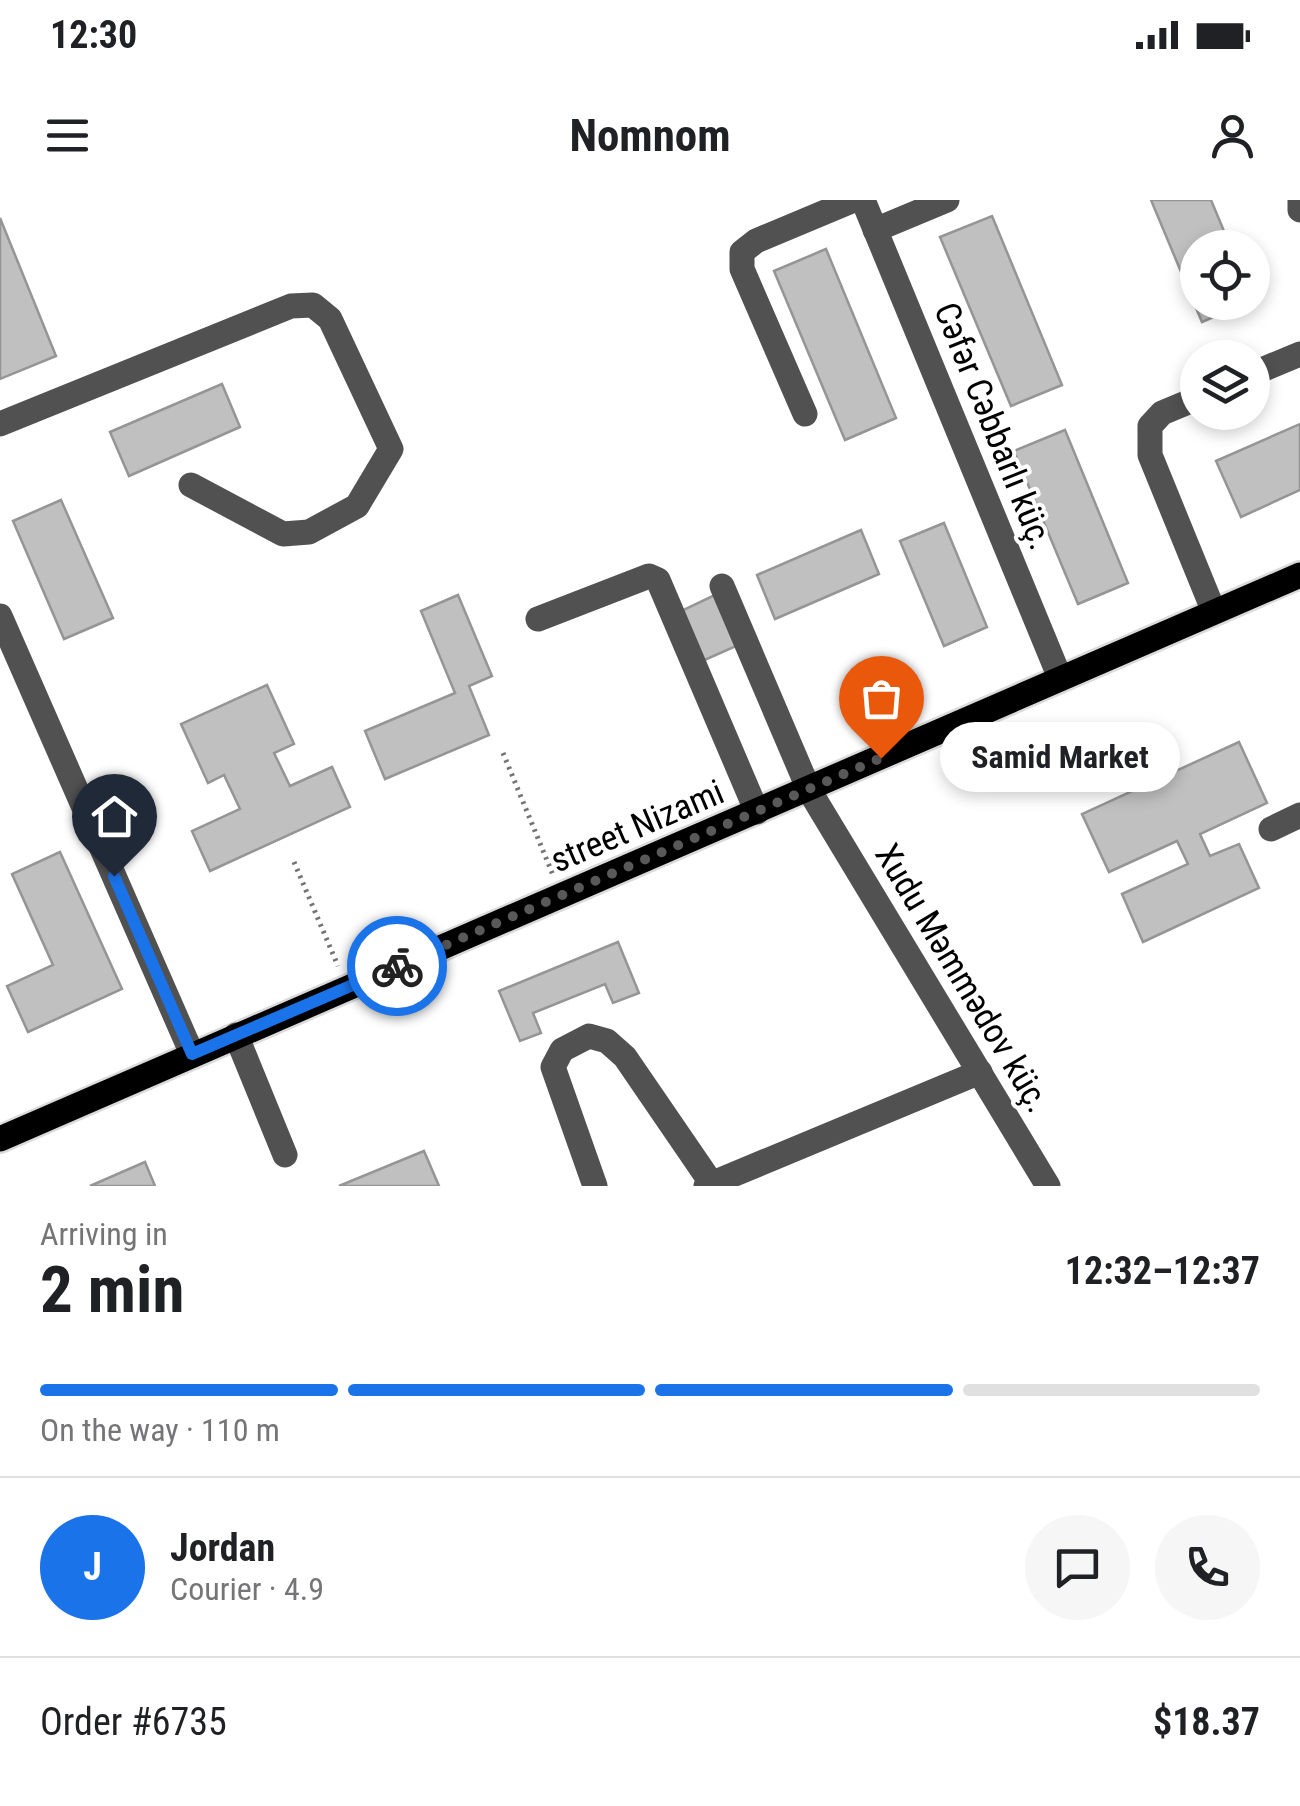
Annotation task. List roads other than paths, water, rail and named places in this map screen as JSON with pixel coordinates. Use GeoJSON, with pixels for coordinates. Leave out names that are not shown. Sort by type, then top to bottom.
{"type":"FeatureCollection","features":[{"type":"Feature","properties":{"kind":"main road","name":"street Nizami"},"geometry":{"type":"LineString","coordinates":[[0,1139],[1060,678],[1298,580]]}},
{"type":"Feature","properties":{"kind":"street"},"geometry":{"type":"LineString","coordinates":[[806,414],[742,269],[742,252],[756,241],[854,200]]}},
{"type":"Feature","properties":{"kind":"street","name":"Cəfər Cəbbarlı küç."},"geometry":{"type":"LineString","coordinates":[[862,200],[1060,678]]}},
{"type":"Feature","properties":{"kind":"street"},"geometry":{"type":"LineString","coordinates":[[875,230],[947,200]]}},
{"type":"Feature","properties":{"kind":"street"},"geometry":{"type":"LineString","coordinates":[[1300,201],[1300,210]]}},
{"type":"Feature","properties":{"kind":"street"},"geometry":{"type":"LineString","coordinates":[[0,424],[291,306],[314,305],[330,319],[392,449],[367,493],[356,506],[309,532],[283,534],[190,486]]}},
{"type":"Feature","properties":{"kind":"street"},"geometry":{"type":"LineString","coordinates":[[1270,366],[1300,354]]}},
{"type":"Feature","properties":{"kind":"street"},"geometry":{"type":"LineString","coordinates":[[1180,406],[1162,413],[1150,426],[1150,455],[1214,612]]}},
{"type":"Feature","properties":{"kind":"street"},"geometry":{"type":"LineString","coordinates":[[538,619],[648,576],[658,580],[757,812]]}},
{"type":"Feature","properties":{"kind":"street","name":"Xudu Məmmədov küç."},"geometry":{"type":"LineString","coordinates":[[722,586],[809,790],[1048,1186]]}},
{"type":"Feature","properties":{"kind":"street"},"geometry":{"type":"LineString","coordinates":[[0,616],[10,667],[192,1054]]}},
{"type":"Feature","properties":{"kind":"street"},"geometry":{"type":"LineString","coordinates":[[1270,829],[1300,815]]}},
{"type":"Feature","properties":{"kind":"street"},"geometry":{"type":"LineString","coordinates":[[236,1034],[284,1155]]}},
{"type":"Feature","properties":{"kind":"street"},"geometry":{"type":"LineString","coordinates":[[595,1186],[553,1067],[562,1050],[589,1036],[607,1041],[625,1056],[709,1185],[980,1072]]}},
{"type":"Feature","properties":{"kind":"place","name":"Samid Market"},"geometry":{"type":"Point","coordinates":[881,758]}}]}
